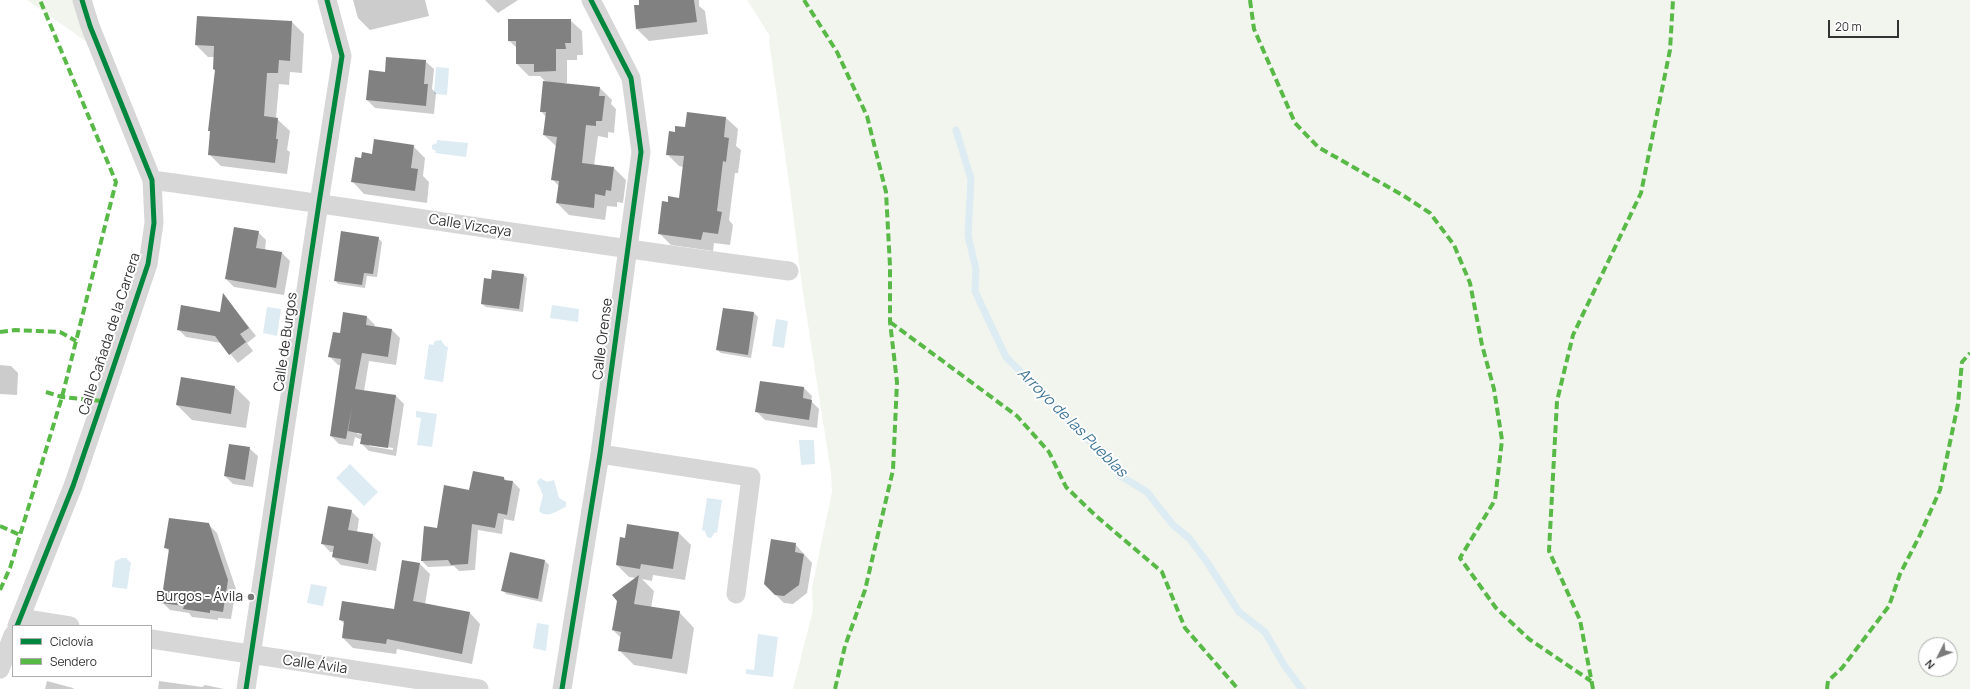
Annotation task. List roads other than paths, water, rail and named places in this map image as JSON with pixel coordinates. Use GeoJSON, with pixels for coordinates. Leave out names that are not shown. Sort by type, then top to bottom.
{"type":"FeatureCollection","features":[{"type":"Feature","properties":{"kind":"street","name":"Calle Cañada de la Carrera"},"geometry":{"type":"LineString","coordinates":[[18,622],[73,486],[148,264],[154,223],[152,180],[90,26],[82,0]]}},
{"type":"Feature","properties":{"kind":"street","name":"Calle de Burgos"},"geometry":{"type":"LineString","coordinates":[[246,689],[342,56],[327,0]]}},
{"type":"Feature","properties":{"kind":"street","name":"Calle Orense"},"geometry":{"type":"LineString","coordinates":[[562,689],[600,454],[641,152],[631,78],[591,0]]}},
{"type":"Feature","properties":{"kind":"street","name":"Calle Vizcaya"},"geometry":{"type":"LineString","coordinates":[[152,180],[789,271]]}},
{"type":"Feature","properties":{"kind":"street"},"geometry":{"type":"LineString","coordinates":[[600,454],[751,477],[736,594]]}},
{"type":"Feature","properties":{"kind":"street"},"geometry":{"type":"LineString","coordinates":[[18,622],[57,625]]}},
{"type":"Feature","properties":{"kind":"street"},"geometry":{"type":"LineString","coordinates":[[0,668],[12,638]]}},
{"type":"Feature","properties":{"kind":"street","name":"Calle Ávila"},"geometry":{"type":"LineString","coordinates":[[152,639],[252,656],[478,689]]}},
{"type":"Feature","properties":{"kind":"waterway","name":"Arroyo de las Pueblas"},"geometry":{"type":"LineString","coordinates":[[956,130],[971,179],[968,236],[976,269],[975,291],[1006,357],[1108,460],[1119,475],[1147,492],[1173,525],[1189,538],[1207,562],[1239,612],[1265,632],[1284,665],[1302,689]]}},
{"type":"Feature","properties":{"kind":"place","name":"Burgos - Ávila"},"geometry":{"type":"Point","coordinates":[251,597]}}]}
